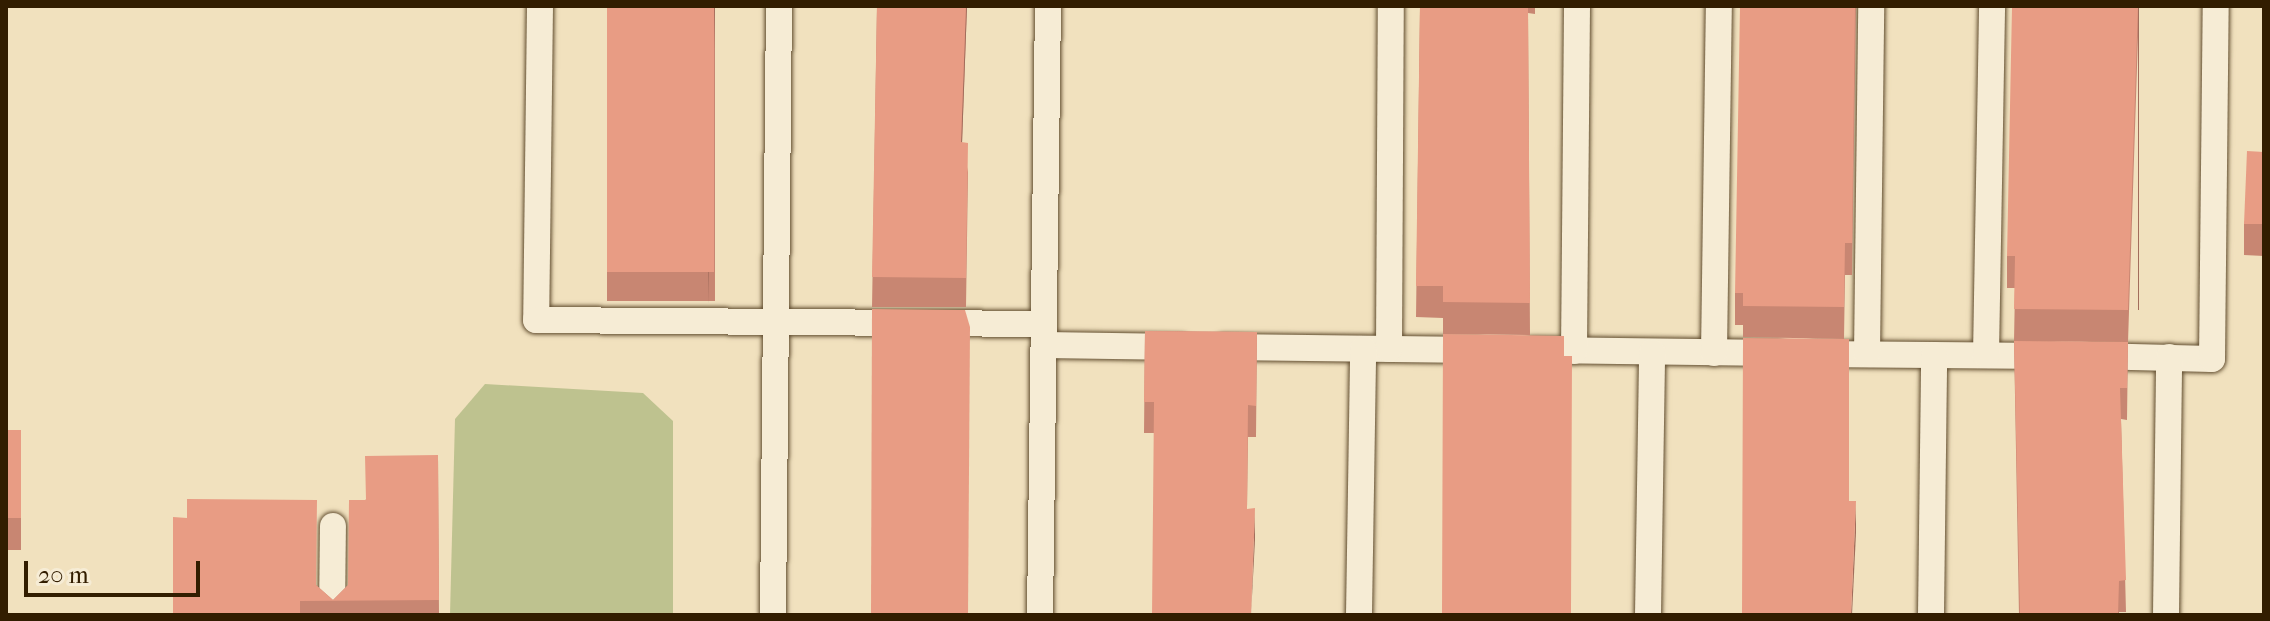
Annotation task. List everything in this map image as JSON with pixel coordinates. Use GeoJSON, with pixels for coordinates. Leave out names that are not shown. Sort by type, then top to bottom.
{"type":"FeatureCollection","features":[{"type":"Feature","properties":{"kind":"lane"},"geometry":{"type":"LineString","coordinates":[[540,6],[536,320],[778,322],[1376,349],[2212,359],[2216,6]]}},
{"type":"Feature","properties":{"kind":"lane"},"geometry":{"type":"LineString","coordinates":[[773,615],[779,6]]}},
{"type":"Feature","properties":{"kind":"lane"},"geometry":{"type":"LineString","coordinates":[[1040,615],[1048,6]]}},
{"type":"Feature","properties":{"kind":"lane"},"geometry":{"type":"LineString","coordinates":[[1359,615],[1376,349],[1391,6]]}},
{"type":"Feature","properties":{"kind":"lane"},"geometry":{"type":"LineString","coordinates":[[1574,351],[1577,6]]}},
{"type":"Feature","properties":{"kind":"lane"},"geometry":{"type":"LineString","coordinates":[[1714,353],[1719,6]]}},
{"type":"Feature","properties":{"kind":"lane"},"geometry":{"type":"LineString","coordinates":[[1867,354],[1871,6]]}},
{"type":"Feature","properties":{"kind":"lane"},"geometry":{"type":"LineString","coordinates":[[1986,355],[1992,6]]}},
{"type":"Feature","properties":{"kind":"lane"},"geometry":{"type":"LineString","coordinates":[[1648,615],[1652,352]]}},
{"type":"Feature","properties":{"kind":"lane"},"geometry":{"type":"LineString","coordinates":[[1931,615],[1934,355]]}},
{"type":"Feature","properties":{"kind":"lane"},"geometry":{"type":"LineString","coordinates":[[2166,615],[2169,357]]}},
{"type":"Feature","properties":{"kind":"lane"},"geometry":{"type":"LineString","coordinates":[[332,615],[333,526]]}},
{"type":"Feature","properties":{"kind":"green space"},"geometry":{"type":"Polygon","coordinates":[[[485,384],[643,393],[673,421],[673,615],[450,615],[455,419],[485,384]]]}},
{"type":"Feature","properties":{"kind":"building"},"geometry":{"type":"Polygon","coordinates":[[[607,6],[714,6],[714,272],[607,272],[607,6]]]}},
{"type":"Feature","properties":{"kind":"building"},"geometry":{"type":"Polygon","coordinates":[[[877,6],[966,6],[961,142],[968,143],[966,278],[872,277],[877,6]]]}},
{"type":"Feature","properties":{"kind":"building"},"geometry":{"type":"Polygon","coordinates":[[[1420,6],[1528,6],[1530,303],[1443,302],[1443,286],[1416,286],[1420,6]]]}},
{"type":"Feature","properties":{"kind":"building"},"geometry":{"type":"Polygon","coordinates":[[[1740,6],[1855,6],[1852,243],[1845,243],[1844,307],[1743,306],[1743,293],[1735,293],[1740,6]]]}},
{"type":"Feature","properties":{"kind":"building"},"geometry":{"type":"Polygon","coordinates":[[[2012,6],[2138,6],[2128,310],[2014,309],[2015,256],[2007,256],[2012,6]]]}},
{"type":"Feature","properties":{"kind":"building"},"geometry":{"type":"Polygon","coordinates":[[[2247,151],[2264,152],[2264,224],[2244,224],[2247,151]]]}},
{"type":"Feature","properties":{"kind":"building"},"geometry":{"type":"Polygon","coordinates":[[[872,309],[965,310],[970,327],[968,615],[871,615],[872,309]]]}},
{"type":"Feature","properties":{"kind":"building"},"geometry":{"type":"Polygon","coordinates":[[[1145,331],[1257,332],[1256,406],[1248,405],[1247,509],[1255,508],[1251,615],[1152,615],[1154,402],[1144,402],[1145,331]]]}},
{"type":"Feature","properties":{"kind":"building"},"geometry":{"type":"Polygon","coordinates":[[[1443,334],[1564,336],[1564,356],[1572,356],[1571,615],[1442,615],[1443,334]]]}},
{"type":"Feature","properties":{"kind":"building"},"geometry":{"type":"Polygon","coordinates":[[[1743,338],[1849,339],[1849,501],[1856,501],[1851,615],[1742,615],[1743,338]]]}},
{"type":"Feature","properties":{"kind":"building"},"geometry":{"type":"Polygon","coordinates":[[[2014,341],[2128,342],[2127,388],[2120,388],[2126,580],[2119,581],[2118,615],[2020,615],[2014,341]]]}},
{"type":"Feature","properties":{"kind":"building"},"geometry":{"type":"Polygon","coordinates":[[[6,430],[21,430],[21,518],[6,518],[6,430]]]}},
{"type":"Feature","properties":{"kind":"building"},"geometry":{"type":"Polygon","coordinates":[[[438,455],[439,600],[300,601],[300,615],[173,615],[173,517],[187,518],[187,499],[317,500],[316,585],[333,600],[348,585],[349,500],[366,500],[365,456],[438,455]]]}}]}
